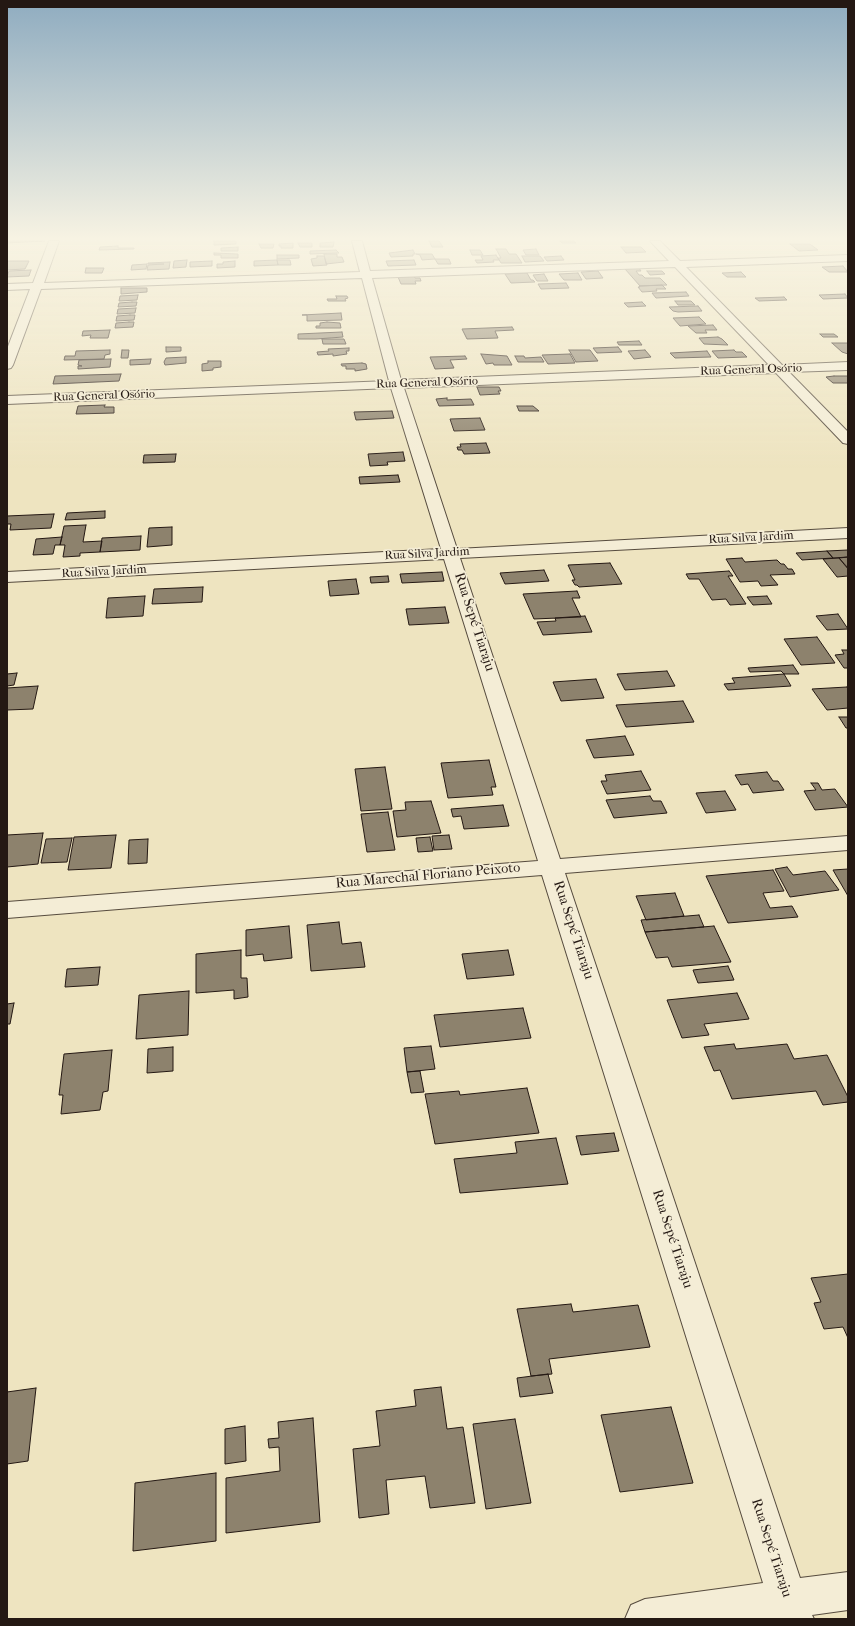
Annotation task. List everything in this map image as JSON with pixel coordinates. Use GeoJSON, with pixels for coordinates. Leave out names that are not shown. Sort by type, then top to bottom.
{"type":"FeatureCollection","features":[{"type":"Feature","properties":{"kind":"street"},"geometry":{"type":"LineString","coordinates":[[7,365],[25,317]]}},
{"type":"Feature","properties":{"kind":"street","name":"Rua Sepé Tiaraju"},"geometry":{"type":"LineString","coordinates":[[377,317],[396,384],[452,553],[790,1609]]}},
{"type":"Feature","properties":{"kind":"street"},"geometry":{"type":"LineString","coordinates":[[728,317],[848,440]]}},
{"type":"Feature","properties":{"kind":"street","name":"Rua General Osório"},"geometry":{"type":"LineString","coordinates":[[7,400],[848,366]]}},
{"type":"Feature","properties":{"kind":"street","name":"Rua Silva Jardim"},"geometry":{"type":"LineString","coordinates":[[7,577],[848,533]]}},
{"type":"Feature","properties":{"kind":"street","name":"Rua Marechal Floriano Peixoto"},"geometry":{"type":"LineString","coordinates":[[7,910],[848,843]]}},
{"type":"Feature","properties":{"kind":"street"},"geometry":{"type":"LineString","coordinates":[[645,1619],[790,1609],[848,1591]]}},
{"type":"Feature","properties":{"kind":"building"},"geometry":{"type":"Polygon","coordinates":[[[117,317],[135,317],[134,320],[116,321],[117,317]]]}},
{"type":"Feature","properties":{"kind":"building"},"geometry":{"type":"Polygon","coordinates":[[[307,317],[342,317],[342,320],[307,321],[307,317]]]}},
{"type":"Feature","properties":{"kind":"building"},"geometry":{"type":"Polygon","coordinates":[[[699,317],[706,324],[680,326],[673,318],[699,317]]]}},
{"type":"Feature","properties":{"kind":"building"},"geometry":{"type":"Polygon","coordinates":[[[134,322],[133,327],[115,328],[116,323],[134,322]]]}},
{"type":"Feature","properties":{"kind":"building"},"geometry":{"type":"Polygon","coordinates":[[[320,323],[340,323],[341,328],[316,328],[316,326],[320,326],[320,323]]]}},
{"type":"Feature","properties":{"kind":"building"},"geometry":{"type":"Polygon","coordinates":[[[713,325],[717,330],[705,330],[707,333],[696,333],[688,326],[713,325]]]}},
{"type":"Feature","properties":{"kind":"building"},"geometry":{"type":"Polygon","coordinates":[[[512,327],[514,330],[495,331],[498,338],[467,339],[462,329],[512,327]]]}},
{"type":"Feature","properties":{"kind":"building"},"geometry":{"type":"Polygon","coordinates":[[[110,330],[108,338],[90,338],[91,335],[82,336],[83,331],[110,330]]]}},
{"type":"Feature","properties":{"kind":"building"},"geometry":{"type":"Polygon","coordinates":[[[342,332],[343,337],[298,339],[298,334],[342,332]]]}},
{"type":"Feature","properties":{"kind":"building"},"geometry":{"type":"Polygon","coordinates":[[[820,334],[834,334],[838,337],[823,337],[820,334]]]}},
{"type":"Feature","properties":{"kind":"building"},"geometry":{"type":"Polygon","coordinates":[[[718,337],[728,345],[704,344],[699,338],[718,337]]]}},
{"type":"Feature","properties":{"kind":"building"},"geometry":{"type":"Polygon","coordinates":[[[322,339],[344,339],[346,344],[323,344],[322,339]]]}},
{"type":"Feature","properties":{"kind":"building"},"geometry":{"type":"Polygon","coordinates":[[[639,341],[642,345],[619,345],[617,342],[639,341]]]}},
{"type":"Feature","properties":{"kind":"building"},"geometry":{"type":"Polygon","coordinates":[[[832,343],[848,343],[848,354],[842,352],[832,343]]]}},
{"type":"Feature","properties":{"kind":"building"},"geometry":{"type":"Polygon","coordinates":[[[166,347],[181,347],[181,351],[166,352],[166,347]]]}},
{"type":"Feature","properties":{"kind":"building"},"geometry":{"type":"Polygon","coordinates":[[[618,347],[622,352],[597,353],[593,348],[618,347]]]}},
{"type":"Feature","properties":{"kind":"building"},"geometry":{"type":"Polygon","coordinates":[[[349,348],[349,351],[346,351],[347,354],[333,356],[333,354],[318,355],[317,352],[329,351],[328,349],[349,348]]]}},
{"type":"Feature","properties":{"kind":"building"},"geometry":{"type":"Polygon","coordinates":[[[110,350],[110,354],[105,355],[104,359],[64,360],[65,356],[75,356],[76,351],[110,350]]]}},
{"type":"Feature","properties":{"kind":"building"},"geometry":{"type":"Polygon","coordinates":[[[122,350],[129,350],[128,358],[121,358],[122,350]]]}},
{"type":"Feature","properties":{"kind":"building"},"geometry":{"type":"Polygon","coordinates":[[[569,350],[590,350],[598,361],[576,362],[569,350]]]}},
{"type":"Feature","properties":{"kind":"building"},"geometry":{"type":"Polygon","coordinates":[[[645,350],[651,357],[634,359],[628,351],[645,350]]]}},
{"type":"Feature","properties":{"kind":"building"},"geometry":{"type":"Polygon","coordinates":[[[734,350],[736,352],[742,352],[747,357],[718,358],[712,351],[734,350]]]}},
{"type":"Feature","properties":{"kind":"building"},"geometry":{"type":"Polygon","coordinates":[[[707,351],[711,357],[675,358],[670,353],[707,351]]]}},
{"type":"Feature","properties":{"kind":"building"},"geometry":{"type":"Polygon","coordinates":[[[481,354],[507,356],[512,365],[494,365],[493,363],[486,364],[481,354]]]}},
{"type":"Feature","properties":{"kind":"building"},"geometry":{"type":"Polygon","coordinates":[[[570,354],[575,363],[548,364],[542,355],[570,354]]]}},
{"type":"Feature","properties":{"kind":"building"},"geometry":{"type":"Polygon","coordinates":[[[465,356],[467,359],[450,360],[454,368],[435,369],[430,357],[465,356]]]}},
{"type":"Feature","properties":{"kind":"building"},"geometry":{"type":"Polygon","coordinates":[[[515,356],[524,356],[525,358],[541,357],[544,362],[518,362],[515,356]]]}},
{"type":"Feature","properties":{"kind":"building"},"geometry":{"type":"Polygon","coordinates":[[[186,357],[186,363],[165,365],[164,362],[166,358],[186,357]]]}},
{"type":"Feature","properties":{"kind":"building"},"geometry":{"type":"Polygon","coordinates":[[[111,359],[110,367],[78,369],[78,366],[82,366],[78,365],[79,360],[111,359]]]}},
{"type":"Feature","properties":{"kind":"building"},"geometry":{"type":"Polygon","coordinates":[[[151,359],[150,364],[130,365],[130,360],[151,359]]]}},
{"type":"Feature","properties":{"kind":"building"},"geometry":{"type":"Polygon","coordinates":[[[208,361],[221,361],[221,367],[213,368],[213,370],[202,371],[202,364],[208,363],[208,361]]]}},
{"type":"Feature","properties":{"kind":"building"},"geometry":{"type":"Polygon","coordinates":[[[341,364],[366,364],[367,369],[355,371],[355,369],[346,369],[346,366],[342,366],[341,364]]]}},
{"type":"Feature","properties":{"kind":"building"},"geometry":{"type":"Polygon","coordinates":[[[121,374],[119,381],[53,384],[55,376],[121,374]]]}},
{"type":"Feature","properties":{"kind":"building"},"geometry":{"type":"Polygon","coordinates":[[[848,376],[848,383],[833,383],[826,377],[848,376]]]}},
{"type":"Feature","properties":{"kind":"building"},"geometry":{"type":"Polygon","coordinates":[[[477,387],[499,387],[501,391],[498,391],[500,394],[480,395],[477,387]]]}},
{"type":"Feature","properties":{"kind":"building"},"geometry":{"type":"Polygon","coordinates":[[[447,398],[447,400],[471,399],[474,405],[439,406],[436,399],[447,398]]]}},
{"type":"Feature","properties":{"kind":"building"},"geometry":{"type":"Polygon","coordinates":[[[105,405],[104,407],[114,407],[114,413],[76,414],[78,406],[105,405]]]}},
{"type":"Feature","properties":{"kind":"building"},"geometry":{"type":"Polygon","coordinates":[[[517,406],[533,406],[539,411],[519,411],[517,406]]]}},
{"type":"Feature","properties":{"kind":"building"},"geometry":{"type":"Polygon","coordinates":[[[392,411],[394,418],[356,420],[354,412],[392,411]]]}},
{"type":"Feature","properties":{"kind":"building"},"geometry":{"type":"Polygon","coordinates":[[[480,418],[485,430],[454,431],[450,419],[480,418]]]}},
{"type":"Feature","properties":{"kind":"building"},"geometry":{"type":"Polygon","coordinates":[[[486,443],[490,453],[464,454],[462,450],[458,450],[457,447],[461,447],[460,444],[486,443]]]}},
{"type":"Feature","properties":{"kind":"building"},"geometry":{"type":"Polygon","coordinates":[[[403,452],[405,461],[387,462],[388,465],[370,466],[368,454],[403,452]]]}},
{"type":"Feature","properties":{"kind":"building"},"geometry":{"type":"Polygon","coordinates":[[[176,454],[175,462],[143,463],[144,455],[176,454]]]}},
{"type":"Feature","properties":{"kind":"building"},"geometry":{"type":"Polygon","coordinates":[[[398,475],[400,482],[360,484],[359,477],[398,475]]]}},
{"type":"Feature","properties":{"kind":"building"},"geometry":{"type":"Polygon","coordinates":[[[105,511],[105,518],[65,520],[67,513],[105,511]]]}},
{"type":"Feature","properties":{"kind":"building"},"geometry":{"type":"Polygon","coordinates":[[[54,514],[51,528],[10,530],[11,524],[7,524],[7,516],[54,514]]]}},
{"type":"Feature","properties":{"kind":"building"},"geometry":{"type":"Polygon","coordinates":[[[86,525],[83,542],[102,541],[100,552],[80,553],[80,556],[63,557],[65,545],[60,545],[64,526],[86,525]]]}},
{"type":"Feature","properties":{"kind":"building"},"geometry":{"type":"Polygon","coordinates":[[[172,527],[172,545],[147,547],[149,528],[172,527]]]}},
{"type":"Feature","properties":{"kind":"building"},"geometry":{"type":"Polygon","coordinates":[[[141,536],[140,550],[100,552],[102,538],[141,536]]]}},
{"type":"Feature","properties":{"kind":"building"},"geometry":{"type":"Polygon","coordinates":[[[62,537],[60,545],[55,545],[53,554],[33,555],[36,539],[62,537]]]}},
{"type":"Feature","properties":{"kind":"building"},"geometry":{"type":"Polygon","coordinates":[[[848,550],[848,557],[833,558],[827,551],[848,550]]]}},
{"type":"Feature","properties":{"kind":"building"},"geometry":{"type":"Polygon","coordinates":[[[827,551],[833,558],[802,560],[796,553],[827,551]]]}},
{"type":"Feature","properties":{"kind":"building"},"geometry":{"type":"Polygon","coordinates":[[[848,557],[848,568],[839,558],[848,557]]]}},
{"type":"Feature","properties":{"kind":"building"},"geometry":{"type":"Polygon","coordinates":[[[742,558],[745,562],[777,560],[781,564],[784,564],[788,569],[792,569],[795,574],[770,575],[778,585],[761,586],[758,581],[740,582],[726,559],[742,558]]]}},
{"type":"Feature","properties":{"kind":"building"},"geometry":{"type":"Polygon","coordinates":[[[839,558],[848,569],[848,576],[837,577],[823,559],[839,558]]]}},
{"type":"Feature","properties":{"kind":"building"},"geometry":{"type":"Polygon","coordinates":[[[610,563],[622,584],[579,587],[575,585],[572,580],[575,580],[568,565],[610,563]]]}},
{"type":"Feature","properties":{"kind":"building"},"geometry":{"type":"Polygon","coordinates":[[[544,570],[549,581],[505,584],[500,573],[544,570]]]}},
{"type":"Feature","properties":{"kind":"building"},"geometry":{"type":"Polygon","coordinates":[[[729,571],[733,576],[728,576],[746,604],[730,605],[726,599],[712,600],[699,579],[689,579],[686,574],[729,571]]]}},
{"type":"Feature","properties":{"kind":"building"},"geometry":{"type":"Polygon","coordinates":[[[442,572],[444,581],[402,583],[400,574],[442,572]]]}},
{"type":"Feature","properties":{"kind":"building"},"geometry":{"type":"Polygon","coordinates":[[[388,576],[389,582],[371,583],[370,577],[388,576]]]}},
{"type":"Feature","properties":{"kind":"building"},"geometry":{"type":"Polygon","coordinates":[[[356,579],[359,594],[330,596],[328,581],[356,579]]]}},
{"type":"Feature","properties":{"kind":"building"},"geometry":{"type":"Polygon","coordinates":[[[203,587],[202,602],[152,604],[154,589],[203,587]]]}},
{"type":"Feature","properties":{"kind":"building"},"geometry":{"type":"Polygon","coordinates":[[[577,591],[580,598],[572,598],[581,617],[534,619],[523,594],[577,591]]]}},
{"type":"Feature","properties":{"kind":"building"},"geometry":{"type":"Polygon","coordinates":[[[145,596],[143,616],[106,618],[108,598],[145,596]]]}},
{"type":"Feature","properties":{"kind":"building"},"geometry":{"type":"Polygon","coordinates":[[[767,596],[772,604],[753,605],[747,597],[767,596]]]}},
{"type":"Feature","properties":{"kind":"building"},"geometry":{"type":"Polygon","coordinates":[[[445,607],[449,623],[409,625],[406,609],[445,607]]]}},
{"type":"Feature","properties":{"kind":"building"},"geometry":{"type":"Polygon","coordinates":[[[838,614],[848,629],[827,630],[816,616],[838,614]]]}},
{"type":"Feature","properties":{"kind":"building"},"geometry":{"type":"Polygon","coordinates":[[[585,616],[592,632],[543,635],[537,622],[556,621],[555,618],[585,616]]]}},
{"type":"Feature","properties":{"kind":"building"},"geometry":{"type":"Polygon","coordinates":[[[817,637],[835,663],[801,665],[784,639],[817,637]]]}},
{"type":"Feature","properties":{"kind":"building"},"geometry":{"type":"Polygon","coordinates":[[[842,650],[848,650],[848,668],[844,668],[835,655],[844,654],[842,650]]]}},
{"type":"Feature","properties":{"kind":"building"},"geometry":{"type":"Polygon","coordinates":[[[793,665],[799,674],[784,674],[781,671],[750,672],[748,668],[793,665]]]}},
{"type":"Feature","properties":{"kind":"building"},"geometry":{"type":"Polygon","coordinates":[[[667,671],[675,686],[625,690],[617,674],[667,671]]]}},
{"type":"Feature","properties":{"kind":"building"},"geometry":{"type":"Polygon","coordinates":[[[17,673],[14,685],[7,686],[7,674],[17,673]]]}},
{"type":"Feature","properties":{"kind":"building"},"geometry":{"type":"Polygon","coordinates":[[[784,674],[791,686],[728,690],[724,684],[735,683],[732,678],[784,674]]]}},
{"type":"Feature","properties":{"kind":"building"},"geometry":{"type":"Polygon","coordinates":[[[596,679],[604,698],[561,701],[553,682],[596,679]]]}},
{"type":"Feature","properties":{"kind":"building"},"geometry":{"type":"Polygon","coordinates":[[[38,686],[33,709],[7,710],[7,688],[38,686]]]}},
{"type":"Feature","properties":{"kind":"building"},"geometry":{"type":"Polygon","coordinates":[[[847,687],[848,708],[827,710],[812,689],[847,687]]]}},
{"type":"Feature","properties":{"kind":"building"},"geometry":{"type":"Polygon","coordinates":[[[683,701],[694,722],[626,727],[616,705],[683,701]]]}},
{"type":"Feature","properties":{"kind":"building"},"geometry":{"type":"Polygon","coordinates":[[[839,717],[848,717],[848,728],[846,728],[839,717]]]}},
{"type":"Feature","properties":{"kind":"building"},"geometry":{"type":"Polygon","coordinates":[[[625,736],[634,755],[594,758],[586,740],[625,736]]]}},
{"type":"Feature","properties":{"kind":"building"},"geometry":{"type":"Polygon","coordinates":[[[489,760],[496,787],[491,787],[493,795],[448,798],[441,763],[489,760]]]}},
{"type":"Feature","properties":{"kind":"building"},"geometry":{"type":"Polygon","coordinates":[[[385,767],[392,809],[361,811],[355,769],[385,767]]]}},
{"type":"Feature","properties":{"kind":"building"},"geometry":{"type":"Polygon","coordinates":[[[641,771],[651,790],[607,794],[601,781],[607,781],[605,775],[641,771]]]}},
{"type":"Feature","properties":{"kind":"building"},"geometry":{"type":"Polygon","coordinates":[[[767,772],[773,781],[778,781],[784,790],[753,793],[748,784],[741,785],[735,775],[767,772]]]}},
{"type":"Feature","properties":{"kind":"building"},"geometry":{"type":"Polygon","coordinates":[[[811,783],[818,783],[822,790],[835,789],[848,807],[815,810],[804,791],[816,790],[811,783]]]}},
{"type":"Feature","properties":{"kind":"building"},"geometry":{"type":"Polygon","coordinates":[[[725,791],[736,810],[706,813],[696,793],[725,791]]]}},
{"type":"Feature","properties":{"kind":"building"},"geometry":{"type":"Polygon","coordinates":[[[650,796],[653,801],[661,801],[667,813],[614,818],[606,800],[650,796]]]}},
{"type":"Feature","properties":{"kind":"building"},"geometry":{"type":"Polygon","coordinates":[[[431,801],[441,833],[397,837],[393,811],[406,810],[405,802],[431,801]]]}},
{"type":"Feature","properties":{"kind":"building"},"geometry":{"type":"Polygon","coordinates":[[[503,805],[509,826],[464,829],[461,816],[453,817],[451,809],[503,805]]]}},
{"type":"Feature","properties":{"kind":"building"},"geometry":{"type":"Polygon","coordinates":[[[388,812],[395,850],[367,852],[361,814],[388,812]]]}},
{"type":"Feature","properties":{"kind":"building"},"geometry":{"type":"Polygon","coordinates":[[[43,833],[38,864],[7,867],[7,835],[43,833]]]}},
{"type":"Feature","properties":{"kind":"building"},"geometry":{"type":"Polygon","coordinates":[[[116,835],[111,868],[68,870],[74,837],[116,835]]]}},
{"type":"Feature","properties":{"kind":"building"},"geometry":{"type":"Polygon","coordinates":[[[449,835],[452,849],[434,850],[432,836],[449,835]]]}},
{"type":"Feature","properties":{"kind":"building"},"geometry":{"type":"Polygon","coordinates":[[[430,837],[433,851],[418,852],[416,838],[430,837]]]}},
{"type":"Feature","properties":{"kind":"building"},"geometry":{"type":"Polygon","coordinates":[[[72,838],[67,862],[41,863],[46,839],[72,838]]]}},
{"type":"Feature","properties":{"kind":"building"},"geometry":{"type":"Polygon","coordinates":[[[148,839],[147,863],[128,864],[129,840],[148,839]]]}},
{"type":"Feature","properties":{"kind":"building"},"geometry":{"type":"Polygon","coordinates":[[[787,867],[793,875],[825,871],[839,890],[790,897],[775,869],[787,867]]]}},
{"type":"Feature","properties":{"kind":"building"},"geometry":{"type":"Polygon","coordinates":[[[848,869],[848,896],[833,870],[848,869]]]}},
{"type":"Feature","properties":{"kind":"building"},"geometry":{"type":"Polygon","coordinates":[[[773,870],[784,891],[763,893],[770,908],[792,906],[798,917],[728,923],[706,876],[773,870]]]}},
{"type":"Feature","properties":{"kind":"building"},"geometry":{"type":"Polygon","coordinates":[[[675,893],[684,916],[646,920],[636,896],[675,893]]]}},
{"type":"Feature","properties":{"kind":"building"},"geometry":{"type":"Polygon","coordinates":[[[699,915],[704,927],[645,932],[641,920],[699,915]]]}},
{"type":"Feature","properties":{"kind":"building"},"geometry":{"type":"Polygon","coordinates":[[[339,922],[342,944],[361,942],[365,967],[311,971],[307,925],[339,922]]]}},
{"type":"Feature","properties":{"kind":"building"},"geometry":{"type":"Polygon","coordinates":[[[289,926],[292,958],[264,961],[263,954],[246,956],[246,930],[289,926]]]}},
{"type":"Feature","properties":{"kind":"building"},"geometry":{"type":"Polygon","coordinates":[[[714,926],[731,962],[672,967],[668,957],[656,958],[645,932],[714,926]]]}},
{"type":"Feature","properties":{"kind":"building"},"geometry":{"type":"Polygon","coordinates":[[[241,950],[241,978],[247,978],[248,997],[234,999],[234,990],[196,993],[196,954],[241,950]]]}},
{"type":"Feature","properties":{"kind":"building"},"geometry":{"type":"Polygon","coordinates":[[[508,950],[514,975],[467,979],[462,954],[508,950]]]}},
{"type":"Feature","properties":{"kind":"building"},"geometry":{"type":"Polygon","coordinates":[[[728,966],[734,980],[698,983],[693,970],[728,966]]]}},
{"type":"Feature","properties":{"kind":"building"},"geometry":{"type":"Polygon","coordinates":[[[100,967],[98,985],[65,987],[67,969],[100,967]]]}},
{"type":"Feature","properties":{"kind":"building"},"geometry":{"type":"Polygon","coordinates":[[[189,991],[188,1035],[136,1039],[139,995],[189,991]]]}},
{"type":"Feature","properties":{"kind":"building"},"geometry":{"type":"Polygon","coordinates":[[[737,993],[749,1019],[704,1024],[709,1035],[682,1038],[667,1000],[737,993]]]}},
{"type":"Feature","properties":{"kind":"building"},"geometry":{"type":"Polygon","coordinates":[[[14,1003],[10,1024],[7,1024],[7,1004],[14,1003]]]}},
{"type":"Feature","properties":{"kind":"building"},"geometry":{"type":"Polygon","coordinates":[[[523,1008],[531,1038],[440,1047],[434,1015],[523,1008]]]}},
{"type":"Feature","properties":{"kind":"building"},"geometry":{"type":"Polygon","coordinates":[[[734,1044],[736,1049],[787,1044],[794,1059],[827,1055],[848,1097],[848,1102],[823,1105],[816,1091],[732,1099],[720,1070],[714,1071],[704,1047],[734,1044]]]}},
{"type":"Feature","properties":{"kind":"building"},"geometry":{"type":"Polygon","coordinates":[[[431,1046],[435,1069],[407,1072],[404,1048],[431,1046]]]}},
{"type":"Feature","properties":{"kind":"building"},"geometry":{"type":"Polygon","coordinates":[[[173,1047],[173,1071],[147,1073],[148,1049],[173,1047]]]}},
{"type":"Feature","properties":{"kind":"building"},"geometry":{"type":"Polygon","coordinates":[[[112,1050],[108,1091],[103,1092],[100,1110],[61,1114],[63,1095],[59,1095],[64,1054],[112,1050]]]}},
{"type":"Feature","properties":{"kind":"building"},"geometry":{"type":"Polygon","coordinates":[[[420,1071],[424,1092],[411,1093],[407,1072],[420,1071]]]}},
{"type":"Feature","properties":{"kind":"building"},"geometry":{"type":"Polygon","coordinates":[[[527,1088],[539,1133],[435,1144],[425,1094],[459,1091],[460,1095],[527,1088]]]}},
{"type":"Feature","properties":{"kind":"building"},"geometry":{"type":"Polygon","coordinates":[[[614,1133],[619,1151],[581,1155],[576,1136],[614,1133]]]}},
{"type":"Feature","properties":{"kind":"building"},"geometry":{"type":"Polygon","coordinates":[[[556,1138],[568,1184],[460,1193],[454,1159],[517,1153],[515,1142],[556,1138]]]}},
{"type":"Feature","properties":{"kind":"building"},"geometry":{"type":"Polygon","coordinates":[[[848,1274],[848,1338],[843,1327],[824,1329],[814,1303],[821,1302],[811,1278],[848,1274]]]}},
{"type":"Feature","properties":{"kind":"building"},"geometry":{"type":"Polygon","coordinates":[[[571,1304],[573,1312],[638,1305],[650,1347],[549,1359],[552,1374],[531,1376],[517,1309],[571,1304]]]}},
{"type":"Feature","properties":{"kind":"building"},"geometry":{"type":"Polygon","coordinates":[[[548,1374],[553,1393],[520,1397],[517,1378],[548,1374]]]}},
{"type":"Feature","properties":{"kind":"building"},"geometry":{"type":"Polygon","coordinates":[[[441,1387],[447,1429],[463,1427],[475,1503],[430,1508],[425,1476],[386,1480],[389,1514],[359,1518],[353,1449],[380,1446],[376,1411],[416,1406],[414,1390],[441,1387]]]}},
{"type":"Feature","properties":{"kind":"building"},"geometry":{"type":"Polygon","coordinates":[[[36,1388],[28,1461],[7,1464],[7,1392],[36,1388]]]}},
{"type":"Feature","properties":{"kind":"building"},"geometry":{"type":"Polygon","coordinates":[[[671,1407],[693,1483],[620,1492],[601,1415],[671,1407]]]}},
{"type":"Feature","properties":{"kind":"building"},"geometry":{"type":"Polygon","coordinates":[[[313,1418],[320,1522],[226,1533],[226,1478],[280,1471],[279,1447],[269,1448],[268,1439],[279,1438],[278,1422],[313,1418]]]}},
{"type":"Feature","properties":{"kind":"building"},"geometry":{"type":"Polygon","coordinates":[[[515,1419],[531,1503],[486,1509],[473,1424],[515,1419]]]}},
{"type":"Feature","properties":{"kind":"building"},"geometry":{"type":"Polygon","coordinates":[[[245,1426],[246,1461],[225,1464],[225,1429],[245,1426]]]}},
{"type":"Feature","properties":{"kind":"building"},"geometry":{"type":"Polygon","coordinates":[[[216,1473],[216,1541],[133,1551],[135,1483],[216,1473]]]}}]}
